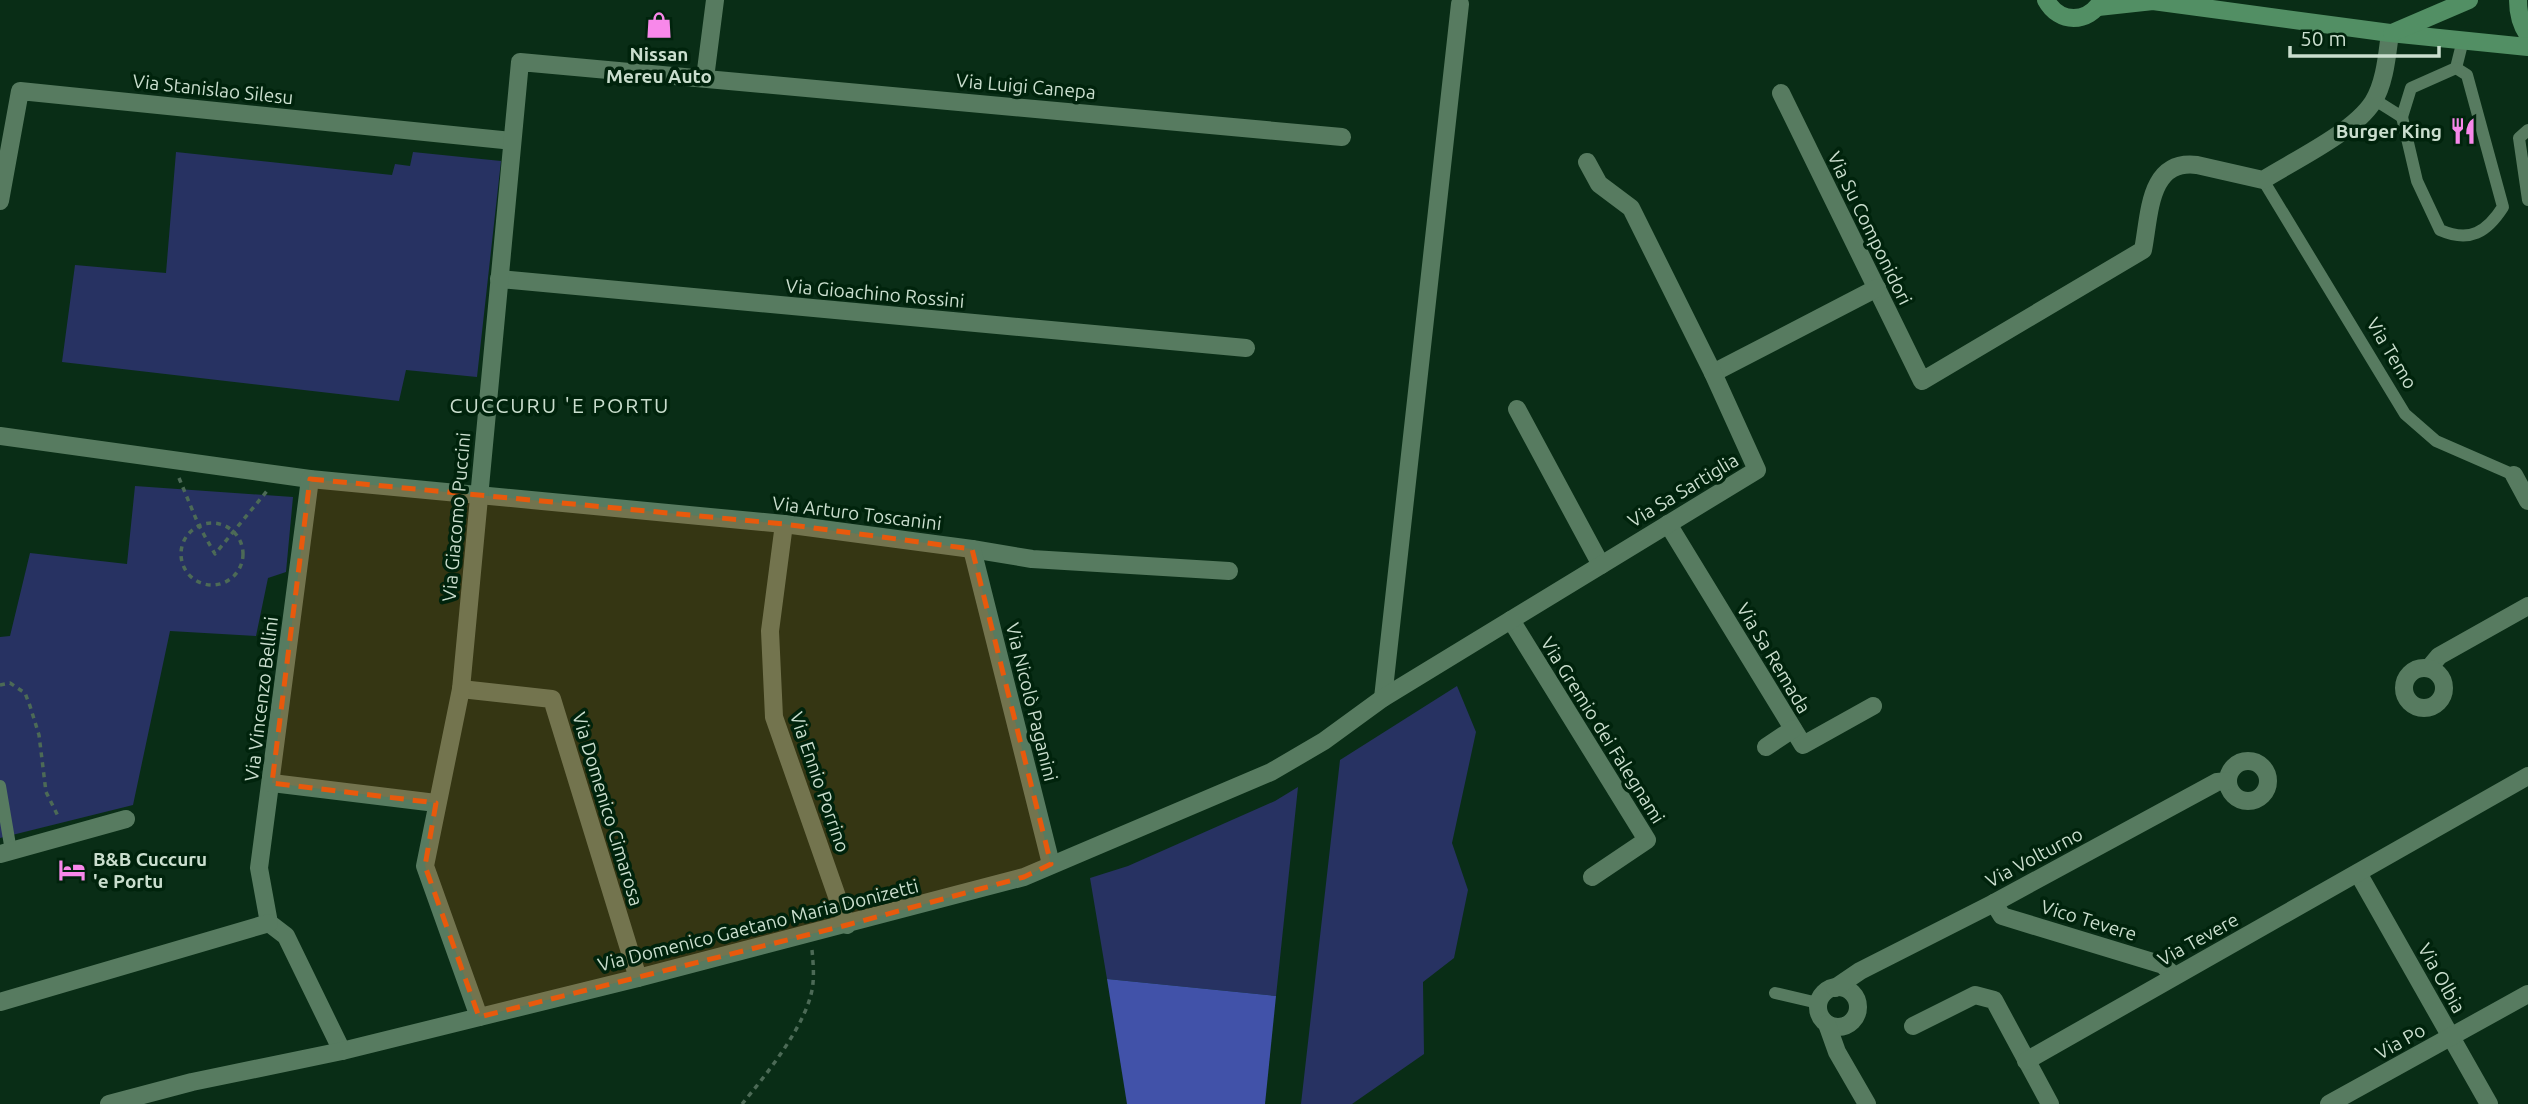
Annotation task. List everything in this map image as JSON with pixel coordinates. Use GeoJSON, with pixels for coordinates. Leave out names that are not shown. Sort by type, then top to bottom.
{"type":"FeatureCollection","features":[{"type":"Feature","properties":{"kind":"main road"},"geometry":{"type":"LineString","coordinates":[[2043,1],[2057,14],[2071,19],[2086,16],[2100,4],[2152,0],[2390,33],[2528,47]]}},
{"type":"Feature","properties":{"kind":"main road"},"geometry":{"type":"LineString","coordinates":[[2390,33],[2469,0]]}},
{"type":"Feature","properties":{"kind":"main road"},"geometry":{"type":"LineString","coordinates":[[2518,0],[2518,9],[2528,35]]}},
{"type":"Feature","properties":{"kind":"street"},"geometry":{"type":"LineString","coordinates":[[705,78],[715,0]]}},
{"type":"Feature","properties":{"kind":"street"},"geometry":{"type":"LineString","coordinates":[[1383,698],[1460,4]]}},
{"type":"Feature","properties":{"kind":"street"},"geometry":{"type":"LineString","coordinates":[[2263,180],[2358,121],[2375,100],[2385,68],[2390,33]]}},
{"type":"Feature","properties":{"kind":"street","name":"Via Giacomo Puccini"},"geometry":{"type":"LineString","coordinates":[[479,1017],[425,866],[461,689],[520,62],[705,78]]}},
{"type":"Feature","properties":{"kind":"street","name":"Via Luigi Canepa"},"geometry":{"type":"LineString","coordinates":[[705,78],[1342,137]]}},
{"type":"Feature","properties":{"kind":"street","name":"Via Stanislao Silesu"},"geometry":{"type":"LineString","coordinates":[[0,201],[20,91],[512,141]]}},
{"type":"Feature","properties":{"kind":"street","name":"Via Su Componidori"},"geometry":{"type":"LineString","coordinates":[[1781,93],[1922,381],[2143,250],[2158,181],[2165,172],[2175,166],[2197,164],[2263,180]]}},
{"type":"Feature","properties":{"kind":"street"},"geometry":{"type":"LineString","coordinates":[[1587,162],[1599,184],[1630,208],[1713,373],[1877,288]]}},
{"type":"Feature","properties":{"kind":"street","name":"Via Gioachino Rossini"},"geometry":{"type":"LineString","coordinates":[[499,279],[1247,348]]}},
{"type":"Feature","properties":{"kind":"street","name":"Via Sa Sartiglia"},"geometry":{"type":"LineString","coordinates":[[1383,698],[1757,470],[1713,373]]}},
{"type":"Feature","properties":{"kind":"street"},"geometry":{"type":"LineString","coordinates":[[1517,409],[1601,565]]}},
{"type":"Feature","properties":{"kind":"street"},"geometry":{"type":"LineString","coordinates":[[0,436],[310,479],[479,495]]}},
{"type":"Feature","properties":{"kind":"street","name":"Via Temo"},"geometry":{"type":"LineString","coordinates":[[2514,475],[2528,501]]}},
{"type":"Feature","properties":{"kind":"street","name":"Via Vincenzo Bellini"},"geometry":{"type":"LineString","coordinates":[[269,923],[259,869],[310,479]]}},
{"type":"Feature","properties":{"kind":"street","name":"Via Arturo Toscanini"},"geometry":{"type":"LineString","coordinates":[[479,495],[784,524],[1032,559],[1229,571]]}},
{"type":"Feature","properties":{"kind":"street","name":"Via Ennio Porrino"},"geometry":{"type":"LineString","coordinates":[[784,524],[770,631],[774,717],[847,925]]}},
{"type":"Feature","properties":{"kind":"street","name":"Via Sa Remada"},"geometry":{"type":"LineString","coordinates":[[1668,524],[1803,745],[1873,706]]}},
{"type":"Feature","properties":{"kind":"street","name":"Via Nicolò Paganini"},"geometry":{"type":"LineString","coordinates":[[972,549],[1051,864]]}},
{"type":"Feature","properties":{"kind":"street"},"geometry":{"type":"LineString","coordinates":[[2429,668],[2439,656],[2528,606]]}},
{"type":"Feature","properties":{"kind":"street","name":"Via Gremio dei Falegnami"},"geometry":{"type":"LineString","coordinates":[[1510,620],[1647,840],[1592,877]]}},
{"type":"Feature","properties":{"kind":"street","name":"Via Domenico Cimarosa"},"geometry":{"type":"LineString","coordinates":[[461,689],[552,699],[638,978]]}},
{"type":"Feature","properties":{"kind":"street","name":"Via Domenico Gaetano Maria Donizetti"},"geometry":{"type":"LineString","coordinates":[[109,1104],[192,1082],[342,1051],[638,978],[1024,877],[1271,772],[1324,741],[1383,698]]}},
{"type":"Feature","properties":{"kind":"street"},"geometry":{"type":"LineString","coordinates":[[1766,747],[1793,729]]}},
{"type":"Feature","properties":{"kind":"street","name":"Via Tevere"},"geometry":{"type":"LineString","coordinates":[[2026,1061],[2528,776]]}},
{"type":"Feature","properties":{"kind":"street","name":"Via Volturno"},"geometry":{"type":"LineString","coordinates":[[1835,988],[1860,971],[1994,903],[2217,782],[2228,781]]}},
{"type":"Feature","properties":{"kind":"street"},"geometry":{"type":"LineString","coordinates":[[272,783],[436,803]]}},
{"type":"Feature","properties":{"kind":"street"},"geometry":{"type":"LineString","coordinates":[[6,852],[126,819]]}},
{"type":"Feature","properties":{"kind":"street","name":"Via Olbia"},"geometry":{"type":"LineString","coordinates":[[2358,873],[2489,1104]]}},
{"type":"Feature","properties":{"kind":"street","name":"Vico Tevere"},"geometry":{"type":"LineString","coordinates":[[1994,903],[2002,916],[2163,965],[2174,976]]}},
{"type":"Feature","properties":{"kind":"street"},"geometry":{"type":"LineString","coordinates":[[0,1002],[269,923],[286,936],[342,1051]]}},
{"type":"Feature","properties":{"kind":"street"},"geometry":{"type":"LineString","coordinates":[[1837,1052],[1858,1011],[1856,997],[1860,971]]}},
{"type":"Feature","properties":{"kind":"street"},"geometry":{"type":"LineString","coordinates":[[1856,997],[1850,991],[1835,988],[1822,996],[1818,1011],[1827,1024],[1837,1052],[1867,1104]]}},
{"type":"Feature","properties":{"kind":"street","name":"Via Po"},"geometry":{"type":"LineString","coordinates":[[2329,1104],[2528,994]]}},
{"type":"Feature","properties":{"kind":"street"},"geometry":{"type":"LineString","coordinates":[[1913,1026],[1975,995],[1994,1000],[2050,1104]]}},
{"type":"Feature","properties":{"kind":"street"},"geometry":{"type":"LineString","coordinates":[[1827,1024],[1834,1027],[1849,1024]]}},
{"type":"Feature","properties":{"kind":"lane"},"geometry":{"type":"LineString","coordinates":[[2456,68],[2463,40]]}},
{"type":"Feature","properties":{"kind":"lane"},"geometry":{"type":"LineString","coordinates":[[2456,68],[2468,75],[2503,207],[2491,225],[2471,235],[2452,235],[2440,230],[2417,181],[2402,117],[2411,88],[2456,68]]}},
{"type":"Feature","properties":{"kind":"lane"},"geometry":{"type":"LineString","coordinates":[[2375,100],[2402,117]]}},
{"type":"Feature","properties":{"kind":"lane"},"geometry":{"type":"LineString","coordinates":[[2528,130],[2519,138],[2526,169],[2528,200]]}},
{"type":"Feature","properties":{"kind":"lane","name":"Via Temo"},"geometry":{"type":"LineString","coordinates":[[2263,180],[2405,414],[2436,441],[2514,475]]}},
{"type":"Feature","properties":{"kind":"lane"},"geometry":{"type":"LineString","coordinates":[[0,786],[6,852]]}},
{"type":"Feature","properties":{"kind":"lane"},"geometry":{"type":"LineString","coordinates":[[1776,993],[1818,1003]]}},
{"type":"Feature","properties":{"kind":"path"},"geometry":{"type":"LineString","coordinates":[[172,460],[199,526],[215,554],[280,475]]}},
{"type":"Feature","properties":{"kind":"path"},"geometry":{"type":"LineString","coordinates":[[207,523],[219,523],[234,532],[243,549],[237,572],[217,585],[204,584],[193,579],[185,570],[181,559],[187,536],[207,523]]}},
{"type":"Feature","properties":{"kind":"path"},"geometry":{"type":"LineString","coordinates":[[0,685],[10,683],[25,693],[39,735],[46,792],[68,835]]}},
{"type":"Feature","properties":{"kind":"path"},"geometry":{"type":"LineString","coordinates":[[742,1104],[770,1069],[800,1024],[813,985],[812,934]]}},
{"type":"Feature","properties":{"kind":"highlighted area"},"geometry":{"type":"Polygon","coordinates":[[[310,479],[784,524],[972,549],[1051,864],[1024,877],[847,925],[479,1017],[425,866],[436,803],[272,783],[310,479]]]}},
{"type":"Feature","properties":{"kind":"shaded area"},"geometry":{"type":"Polygon","coordinates":[[[176,152],[392,175],[395,164],[410,166],[413,152],[501,161],[477,377],[406,370],[399,401],[62,362],[75,265],[166,273],[176,152]]]}},
{"type":"Feature","properties":{"kind":"shaded area"},"geometry":{"type":"Polygon","coordinates":[[[135,486],[293,497],[286,572],[268,578],[256,636],[170,631],[133,805],[0,838],[0,637],[10,636],[30,553],[127,564],[135,486]]]}},
{"type":"Feature","properties":{"kind":"shaded area"},"geometry":{"type":"Polygon","coordinates":[[[1457,686],[1476,732],[1452,843],[1468,890],[1454,958],[1423,982],[1424,1054],[1352,1104],[1301,1104],[1340,760],[1457,686]]]}},
{"type":"Feature","properties":{"kind":"shaded area"},"geometry":{"type":"Polygon","coordinates":[[[1298,787],[1276,996],[1107,979],[1090,878],[1128,866],[1275,801],[1298,787]]]}},
{"type":"Feature","properties":{"kind":"shaded area"},"geometry":{"type":"Polygon","coordinates":[[[1107,979],[1276,996],[1265,1104],[1127,1104],[1107,979]]]}},
{"type":"Feature","properties":{"kind":"place","name":"Nissan Mereu Auto"},"geometry":{"type":"Point","coordinates":[659,25]}},
{"type":"Feature","properties":{"kind":"place","name":"Burger King"},"geometry":{"type":"Point","coordinates":[2463,131]}},
{"type":"Feature","properties":{"kind":"place","name":"B&B Cuccuru 'e Portu"},"geometry":{"type":"Point","coordinates":[72,870]}},
{"type":"Feature","properties":{"kind":"district","name":"CUCCURU 'E PORTU"},"geometry":{"type":"Point","coordinates":[560,406]}}]}
